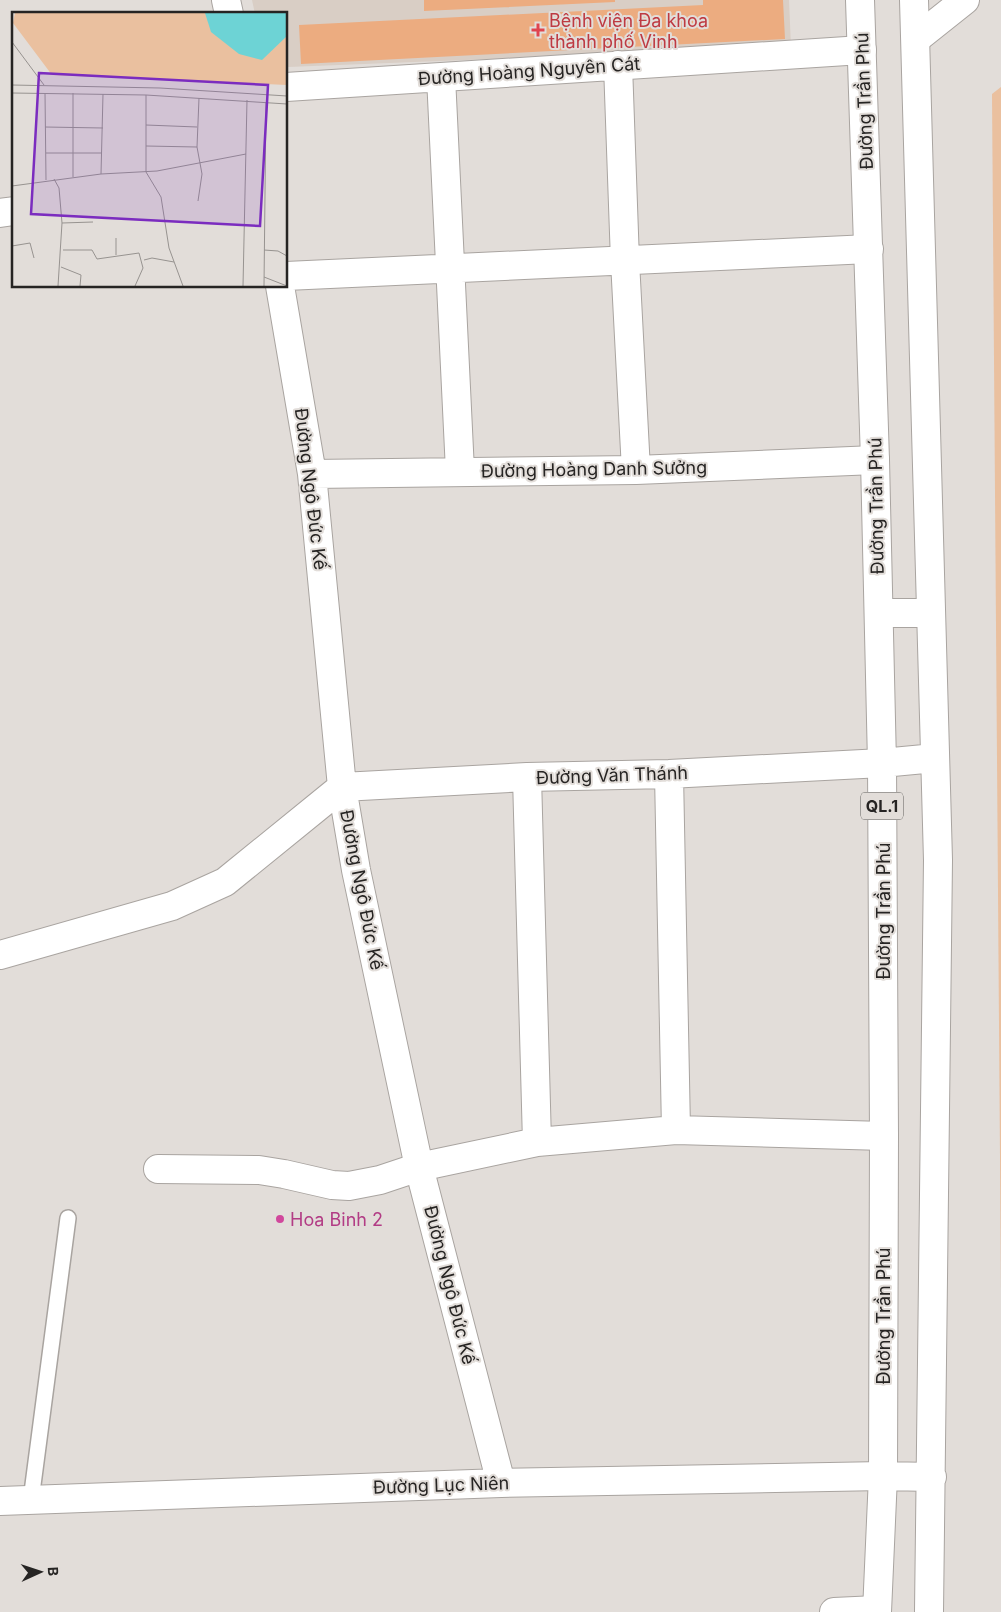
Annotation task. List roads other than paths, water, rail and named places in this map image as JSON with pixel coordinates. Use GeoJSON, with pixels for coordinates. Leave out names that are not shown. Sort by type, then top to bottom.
{"type":"FeatureCollection","features":[{"type":"Feature","properties":{"kind":"street","name":"Đường Trần Phú"},"geometry":{"type":"LineString","coordinates":[[860,0],[869,249],[882,763],[883,1476],[877,1611]]}},
{"type":"Feature","properties":{"kind":"street"},"geometry":{"type":"LineString","coordinates":[[914,0],[938,860],[929,1612]]}},
{"type":"Feature","properties":{"kind":"street"},"geometry":{"type":"LineString","coordinates":[[916,39],[965,0]]}},
{"type":"Feature","properties":{"kind":"street","name":"Đường Hoàng Nguyên Cát"},"geometry":{"type":"LineString","coordinates":[[288,87],[862,50]]}},
{"type":"Feature","properties":{"kind":"street"},"geometry":{"type":"LineString","coordinates":[[618,65],[624,261],[636,470]]}},
{"type":"Feature","properties":{"kind":"street"},"geometry":{"type":"LineString","coordinates":[[441,77],[460,471]]}},
{"type":"Feature","properties":{"kind":"street"},"geometry":{"type":"LineString","coordinates":[[288,276],[869,249]]}},
{"type":"Feature","properties":{"kind":"street","name":"Đường Ngô Đức Kế"},"geometry":{"type":"LineString","coordinates":[[280,288],[312,474],[342,788],[356,870],[419,1167],[502,1483]]}},
{"type":"Feature","properties":{"kind":"street","name":"Đường Hoàng Danh Sưởng"},"geometry":{"type":"LineString","coordinates":[[312,474],[636,470],[875,460]]}},
{"type":"Feature","properties":{"kind":"street"},"geometry":{"type":"LineString","coordinates":[[879,613],[931,613]]}},
{"type":"Feature","properties":{"kind":"street","name":"Đường Văn Thánh"},"geometry":{"type":"LineString","coordinates":[[342,788],[527,777],[669,774],[882,763],[935,758]]}},
{"type":"Feature","properties":{"kind":"street"},"geometry":{"type":"LineString","coordinates":[[669,774],[676,1130]]}},
{"type":"Feature","properties":{"kind":"street"},"geometry":{"type":"LineString","coordinates":[[527,777],[537,1142]]}},
{"type":"Feature","properties":{"kind":"street"},"geometry":{"type":"LineString","coordinates":[[0,955],[172,906],[225,882],[342,788]]}},
{"type":"Feature","properties":{"kind":"street"},"geometry":{"type":"LineString","coordinates":[[158,1169],[259,1170],[332,1185],[349,1186],[380,1180],[419,1167],[537,1142],[676,1130],[884,1136]]}},
{"type":"Feature","properties":{"kind":"street","name":"Đường Lục Niên"},"geometry":{"type":"LineString","coordinates":[[0,1501],[502,1483],[883,1476],[932,1477]]}},
{"type":"Feature","properties":{"kind":"street"},"geometry":{"type":"LineString","coordinates":[[834,1612],[877,1611]]}},
{"type":"Feature","properties":{"kind":"lane"},"geometry":{"type":"LineString","coordinates":[[31,1500],[68,1218]]}},
{"type":"Feature","properties":{"kind":"place","name":"Bệnh viện Đa khoa thành phố Vinh"},"geometry":{"type":"Point","coordinates":[538,30]}},
{"type":"Feature","properties":{"kind":"place","name":"Hoa Binh 2"},"geometry":{"type":"Point","coordinates":[280,1219]}}]}
